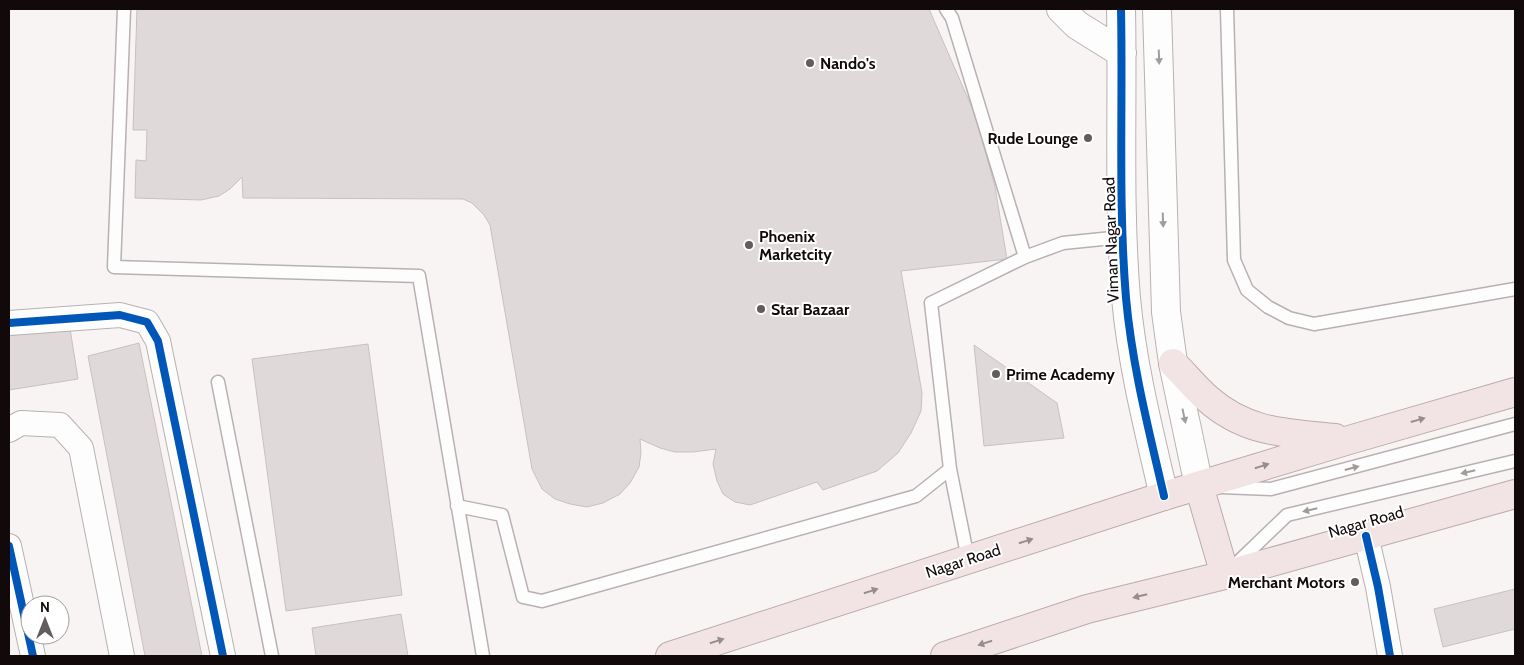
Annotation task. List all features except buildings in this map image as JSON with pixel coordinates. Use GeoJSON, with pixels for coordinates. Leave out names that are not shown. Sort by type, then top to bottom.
{"type":"FeatureCollection","features":[{"type":"Feature","properties":{"kind":"highway"},"geometry":{"type":"LineString","coordinates":[[1173,363],[1208,400],[1238,420],[1276,432],[1349,440]]}},
{"type":"Feature","properties":{"kind":"highway","name":"Nagar Road"},"geometry":{"type":"LineString","coordinates":[[670,656],[1164,496],[1515,392]]}},
{"type":"Feature","properties":{"kind":"highway"},"geometry":{"type":"LineString","coordinates":[[1199,486],[1225,575]]}},
{"type":"Feature","properties":{"kind":"highway","name":"Nagar Road"},"geometry":{"type":"LineString","coordinates":[[945,656],[1087,609],[1225,575],[1515,494]]}},
{"type":"Feature","properties":{"kind":"street"},"geometry":{"type":"LineString","coordinates":[[1061,9],[1077,24],[1122,53]]}},
{"type":"Feature","properties":{"kind":"street","name":"Viman Nagar Road"},"geometry":{"type":"LineString","coordinates":[[1121,9],[1122,237],[1126,300],[1140,390],[1164,496]]}},
{"type":"Feature","properties":{"kind":"street"},"geometry":{"type":"LineString","coordinates":[[1157,9],[1166,312],[1173,363],[1199,486]]}},
{"type":"Feature","properties":{"kind":"street"},"geometry":{"type":"LineString","coordinates":[[9,323],[120,315],[147,322],[158,342],[223,656]]}},
{"type":"Feature","properties":{"kind":"street"},"geometry":{"type":"LineString","coordinates":[[9,430],[20,422],[60,425],[81,448],[122,656]]}},
{"type":"Feature","properties":{"kind":"street"},"geometry":{"type":"LineString","coordinates":[[1366,536],[1378,587],[1390,656]]}},
{"type":"Feature","properties":{"kind":"street"},"geometry":{"type":"LineString","coordinates":[[9,546],[33,656]]}},
{"type":"Feature","properties":{"kind":"lane"},"geometry":{"type":"LineString","coordinates":[[124,9],[114,267],[419,276],[483,656]]}},
{"type":"Feature","properties":{"kind":"lane"},"geometry":{"type":"LineString","coordinates":[[946,9],[952,18],[1025,257]]}},
{"type":"Feature","properties":{"kind":"lane"},"geometry":{"type":"LineString","coordinates":[[1227,9],[1234,260],[1247,290],[1268,307],[1289,318],[1314,324],[1515,289]]}},
{"type":"Feature","properties":{"kind":"lane"},"geometry":{"type":"LineString","coordinates":[[968,559],[950,469],[931,303],[1025,257],[1063,243],[1122,237]]}},
{"type":"Feature","properties":{"kind":"lane"},"geometry":{"type":"LineString","coordinates":[[218,382],[272,656]]}},
{"type":"Feature","properties":{"kind":"lane"},"geometry":{"type":"LineString","coordinates":[[1199,486],[1271,490],[1515,424]]}},
{"type":"Feature","properties":{"kind":"lane"},"geometry":{"type":"LineString","coordinates":[[1225,575],[1287,515],[1515,461]]}},
{"type":"Feature","properties":{"kind":"lane"},"geometry":{"type":"LineString","coordinates":[[457,506],[502,515],[523,597],[542,601],[916,496],[950,469]]}},
{"type":"Feature","properties":{"kind":"cycle path"},"geometry":{"type":"LineString","coordinates":[[1121,9],[1121,190],[1126,298],[1137,373],[1164,496]]}},
{"type":"Feature","properties":{"kind":"cycle path"},"geometry":{"type":"LineString","coordinates":[[9,323],[120,315],[147,322],[158,341],[223,656]]}},
{"type":"Feature","properties":{"kind":"cycle path"},"geometry":{"type":"LineString","coordinates":[[1366,536],[1378,587],[1390,656]]}},
{"type":"Feature","properties":{"kind":"cycle path"},"geometry":{"type":"LineString","coordinates":[[9,546],[33,656]]}},
{"type":"Feature","properties":{"kind":"place","name":"Nando's"},"geometry":{"type":"Point","coordinates":[810,63]}},
{"type":"Feature","properties":{"kind":"place","name":"Rude Lounge"},"geometry":{"type":"Point","coordinates":[1088,138]}},
{"type":"Feature","properties":{"kind":"place","name":"Phoenix Marketcity"},"geometry":{"type":"Point","coordinates":[749,245]}},
{"type":"Feature","properties":{"kind":"place","name":"Star Bazaar"},"geometry":{"type":"Point","coordinates":[761,309]}},
{"type":"Feature","properties":{"kind":"place","name":"Prime Academy"},"geometry":{"type":"Point","coordinates":[996,374]}},
{"type":"Feature","properties":{"kind":"place","name":"Merchant Motors"},"geometry":{"type":"Point","coordinates":[1355,582]}}]}
